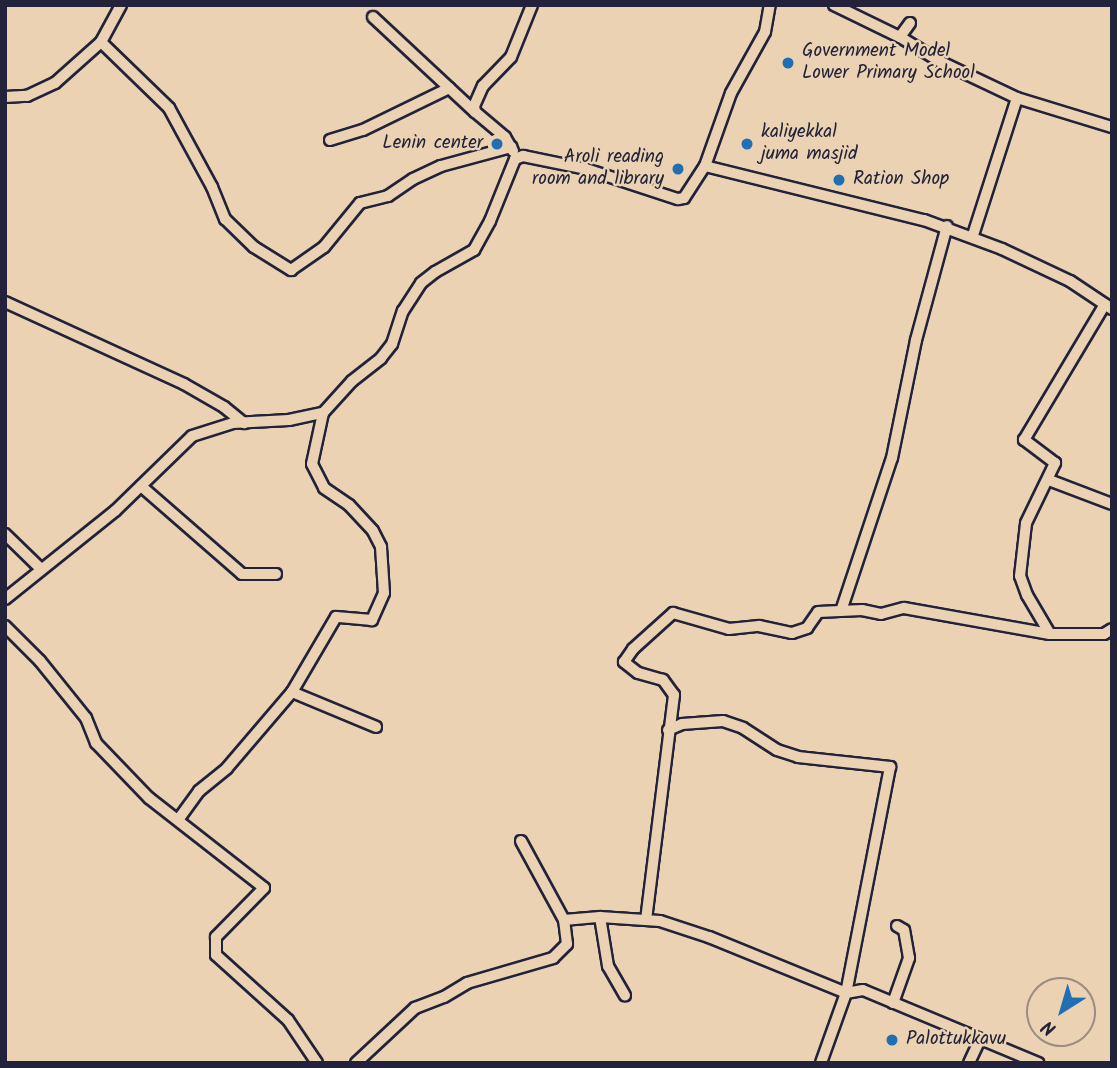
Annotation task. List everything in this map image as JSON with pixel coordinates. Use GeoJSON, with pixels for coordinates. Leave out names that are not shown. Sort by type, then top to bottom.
{"type":"FeatureCollection","features":[{"type":"Feature","properties":{"kind":"street"},"geometry":{"type":"LineString","coordinates":[[5,97],[27,96],[55,83],[101,42],[121,5]]}},
{"type":"Feature","properties":{"kind":"street"},"geometry":{"type":"LineString","coordinates":[[475,111],[474,106],[484,86],[511,57],[532,5]]}},
{"type":"Feature","properties":{"kind":"street"},"geometry":{"type":"LineString","coordinates":[[178,820],[199,791],[227,768],[292,692],[336,617],[372,620],[384,593],[381,547],[373,531],[349,505],[324,488],[312,464],[323,413],[352,381],[381,358],[392,344],[403,311],[421,284],[435,272],[474,250],[490,221],[516,159],[523,156],[586,169],[684,198],[705,166],[731,93],[765,32],[770,5]]}},
{"type":"Feature","properties":{"kind":"street"},"geometry":{"type":"LineString","coordinates":[[834,5],[1017,98],[1112,127]]}},
{"type":"Feature","properties":{"kind":"street"},"geometry":{"type":"LineString","coordinates":[[373,17],[505,137],[516,159]]}},
{"type":"Feature","properties":{"kind":"street"},"geometry":{"type":"LineString","coordinates":[[900,37],[910,23]]}},
{"type":"Feature","properties":{"kind":"street"},"geometry":{"type":"LineString","coordinates":[[101,42],[169,108],[212,187],[225,219],[254,247],[291,270],[324,247],[360,203],[388,196],[412,179],[441,166],[511,147]]}},
{"type":"Feature","properties":{"kind":"street"},"geometry":{"type":"LineString","coordinates":[[330,140],[363,130],[449,88]]}},
{"type":"Feature","properties":{"kind":"street"},"geometry":{"type":"LineString","coordinates":[[973,236],[1017,98]]}},
{"type":"Feature","properties":{"kind":"street"},"geometry":{"type":"LineString","coordinates":[[705,166],[947,226],[1070,281],[1108,306],[1024,440],[1055,463],[1026,523],[1020,576],[1027,595],[1050,634]]}},
{"type":"Feature","properties":{"kind":"street"},"geometry":{"type":"LineString","coordinates":[[841,611],[886,480],[916,340],[947,226]]}},
{"type":"Feature","properties":{"kind":"street"},"geometry":{"type":"LineString","coordinates":[[5,302],[184,384],[224,407],[244,423]]}},
{"type":"Feature","properties":{"kind":"street"},"geometry":{"type":"LineString","coordinates":[[5,599],[115,511],[192,436],[244,423],[289,420],[323,413]]}},
{"type":"Feature","properties":{"kind":"street"},"geometry":{"type":"LineString","coordinates":[[1049,480],[1112,504]]}},
{"type":"Feature","properties":{"kind":"street"},"geometry":{"type":"LineString","coordinates":[[141,486],[242,574],[276,574]]}},
{"type":"Feature","properties":{"kind":"street"},"geometry":{"type":"LineString","coordinates":[[5,534],[41,569]]}},
{"type":"Feature","properties":{"kind":"street"},"geometry":{"type":"LineString","coordinates":[[646,920],[674,695],[663,680],[638,673],[624,662],[633,649],[673,612],[729,629],[760,626],[792,633],[807,628],[818,612],[862,610],[881,614],[904,608],[1050,634],[1104,634],[1112,629]]}},
{"type":"Feature","properties":{"kind":"street"},"geometry":{"type":"LineString","coordinates":[[5,626],[40,661],[86,718],[96,743],[149,798],[264,888],[215,937],[216,955],[288,1020],[317,1063]]}},
{"type":"Feature","properties":{"kind":"street"},"geometry":{"type":"LineString","coordinates":[[292,692],[376,727]]}},
{"type":"Feature","properties":{"kind":"street"},"geometry":{"type":"LineString","coordinates":[[668,730],[682,724],[723,722],[743,728],[777,750],[798,757],[890,767],[846,993],[821,1063]]}},
{"type":"Feature","properties":{"kind":"street"},"geometry":{"type":"LineString","coordinates":[[356,1063],[415,1008],[444,997],[467,983],[553,958],[567,944],[564,920],[521,841]]}},
{"type":"Feature","properties":{"kind":"street"},"geometry":{"type":"LineString","coordinates":[[600,916],[608,966],[625,995]]}},
{"type":"Feature","properties":{"kind":"street"},"geometry":{"type":"LineString","coordinates":[[564,920],[600,916],[660,921],[709,937],[846,993],[863,990],[1038,1063]]}},
{"type":"Feature","properties":{"kind":"street"},"geometry":{"type":"LineString","coordinates":[[893,1003],[909,958],[904,930],[897,926]]}},
{"type":"Feature","properties":{"kind":"street"},"geometry":{"type":"LineString","coordinates":[[969,1063],[980,1039]]}},
{"type":"Feature","properties":{"kind":"place","name":"Government Model Lower Primary School"},"geometry":{"type":"Point","coordinates":[788,63]}},
{"type":"Feature","properties":{"kind":"place","name":"Lenin center"},"geometry":{"type":"Point","coordinates":[497,144]}},
{"type":"Feature","properties":{"kind":"place","name":"kaliyekkal juma masjid"},"geometry":{"type":"Point","coordinates":[747,144]}},
{"type":"Feature","properties":{"kind":"place","name":"Aroli reading room and library"},"geometry":{"type":"Point","coordinates":[678,169]}},
{"type":"Feature","properties":{"kind":"place","name":"Ration Shop"},"geometry":{"type":"Point","coordinates":[839,180]}},
{"type":"Feature","properties":{"kind":"place","name":"Palottukkavu"},"geometry":{"type":"Point","coordinates":[892,1040]}}]}
